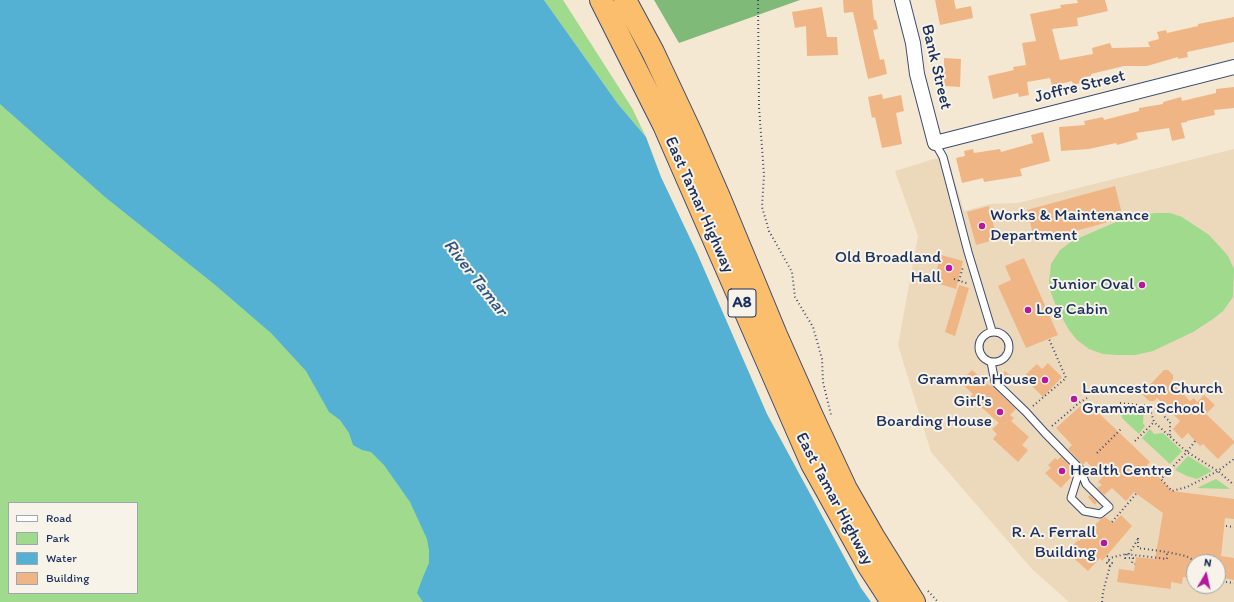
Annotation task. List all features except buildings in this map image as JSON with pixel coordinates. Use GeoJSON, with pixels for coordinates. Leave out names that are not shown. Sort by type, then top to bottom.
{"type":"FeatureCollection","features":[{"type":"Feature","properties":{"kind":"highway","name":"East Tamar Highway"},"geometry":{"type":"LineString","coordinates":[[601,0],[664,125],[812,464],[868,565],[892,602]]}},
{"type":"Feature","properties":{"kind":"highway","name":"East Tamar Highway"},"geometry":{"type":"LineString","coordinates":[[625,0],[653,52],[691,133],[779,342],[846,490],[873,536],[918,598]]}},
{"type":"Feature","properties":{"kind":"street","name":"Bank Street"},"geometry":{"type":"LineString","coordinates":[[902,0],[912,43],[917,74],[935,143]]}},
{"type":"Feature","properties":{"kind":"street","name":"Joffre Street"},"geometry":{"type":"LineString","coordinates":[[935,143],[1234,67]]}},
{"type":"Feature","properties":{"kind":"lane"},"geometry":{"type":"LineString","coordinates":[[935,143],[943,156],[992,332]]}},
{"type":"Feature","properties":{"kind":"lane"},"geometry":{"type":"LineString","coordinates":[[992,332],[1001,333],[1008,340],[1009,349],[1004,358],[991,362],[980,353],[979,344],[983,336],[992,332]]}},
{"type":"Feature","properties":{"kind":"lane"},"geometry":{"type":"LineString","coordinates":[[991,362],[995,382],[1026,412],[1080,469],[1086,484],[1109,507],[1100,514],[1084,511],[1072,498],[1080,469]]}},
{"type":"Feature","properties":{"kind":"path"},"geometry":{"type":"LineString","coordinates":[[758,0],[759,107],[764,175],[762,207],[769,231],[792,272],[795,297],[812,328],[822,359],[823,382],[833,422]]}},
{"type":"Feature","properties":{"kind":"path"},"geometry":{"type":"LineString","coordinates":[[954,279],[978,286]]}},
{"type":"Feature","properties":{"kind":"path"},"geometry":{"type":"LineString","coordinates":[[1026,412],[1066,378],[1049,338]]}},
{"type":"Feature","properties":{"kind":"path"},"geometry":{"type":"LineString","coordinates":[[1045,433],[1079,403],[1087,398]]}},
{"type":"Feature","properties":{"kind":"path"},"geometry":{"type":"LineString","coordinates":[[1120,403],[1156,408],[1170,422],[1170,436]]}},
{"type":"Feature","properties":{"kind":"path"},"geometry":{"type":"LineString","coordinates":[[1156,408],[1162,403]]}},
{"type":"Feature","properties":{"kind":"path"},"geometry":{"type":"LineString","coordinates":[[1149,406],[1154,422],[1187,452],[1218,471],[1234,486]]}},
{"type":"Feature","properties":{"kind":"path"},"geometry":{"type":"LineString","coordinates":[[1136,441],[1154,422]]}},
{"type":"Feature","properties":{"kind":"path"},"geometry":{"type":"LineString","coordinates":[[1097,453],[1122,428]]}},
{"type":"Feature","properties":{"kind":"path"},"geometry":{"type":"LineString","coordinates":[[1195,441],[1187,452],[1161,478],[1172,491],[1187,487],[1218,471],[1234,459]]}},
{"type":"Feature","properties":{"kind":"path"},"geometry":{"type":"LineString","coordinates":[[1112,522],[1136,494]]}},
{"type":"Feature","properties":{"kind":"path"},"geometry":{"type":"LineString","coordinates":[[1226,526],[1234,527]]}},
{"type":"Feature","properties":{"kind":"path"},"geometry":{"type":"LineString","coordinates":[[1135,564],[1132,563],[1133,558],[1125,558],[1138,538],[1138,548],[1186,556]]}},
{"type":"Feature","properties":{"kind":"path"},"geometry":{"type":"LineString","coordinates":[[1102,602],[1110,566],[1107,563],[1107,560],[1127,554],[1167,559],[1167,552]]}},
{"type":"Feature","properties":{"kind":"path"},"geometry":{"type":"LineString","coordinates":[[918,598],[938,602]]}},
{"type":"Feature","properties":{"kind":"shaded area","name":"Launceston Church Grammar School"},"geometry":{"type":"Polygon","coordinates":[[[1234,149],[1234,602],[1069,602],[1032,569],[931,452],[898,345],[918,236],[895,171],[947,155],[964,211],[990,204],[1018,203],[1234,149]]]}},
{"type":"Feature","properties":{"kind":"green space"},"geometry":{"type":"Polygon","coordinates":[[[544,0],[563,0],[632,108],[646,137],[618,104],[544,0]]]}},
{"type":"Feature","properties":{"kind":"green space"},"geometry":{"type":"Polygon","coordinates":[[[654,0],[800,0],[679,43],[654,0]]]}},
{"type":"Feature","properties":{"kind":"green space"},"geometry":{"type":"Polygon","coordinates":[[[0,63],[545,602],[0,602],[0,63]]]}},
{"type":"Feature","properties":{"kind":"green space","name":"Junior Oval"},"geometry":{"type":"Polygon","coordinates":[[[1155,213],[1170,213],[1182,217],[1209,235],[1228,256],[1234,269],[1233,297],[1223,311],[1213,319],[1193,332],[1153,351],[1135,355],[1118,355],[1103,354],[1089,349],[1077,340],[1069,330],[1057,309],[1050,290],[1049,281],[1051,264],[1060,250],[1072,241],[1116,222],[1155,213]]]}},
{"type":"Feature","properties":{"kind":"green space"},"geometry":{"type":"Polygon","coordinates":[[[1124,408],[1144,408],[1143,423],[1145,426],[1139,434],[1122,418],[1121,412],[1124,408]]]}},
{"type":"Feature","properties":{"kind":"green space"},"geometry":{"type":"Polygon","coordinates":[[[1150,429],[1154,434],[1163,433],[1182,451],[1170,464],[1142,438],[1150,429]]]}},
{"type":"Feature","properties":{"kind":"green space"},"geometry":{"type":"Polygon","coordinates":[[[1188,456],[1212,471],[1197,479],[1175,470],[1188,456]]]}},
{"type":"Feature","properties":{"kind":"green space"},"geometry":{"type":"Polygon","coordinates":[[[1216,479],[1230,489],[1197,488],[1216,479]]]}},
{"type":"Feature","properties":{"kind":"water","name":"River Tamar"},"geometry":{"type":"Polygon","coordinates":[[[0,0],[544,0],[618,104],[646,137],[661,177],[697,253],[767,414],[861,588],[871,602],[423,602],[417,593],[429,563],[429,550],[427,539],[410,502],[384,465],[371,452],[362,450],[353,445],[349,433],[340,420],[329,412],[306,371],[271,333],[214,284],[105,197],[0,104],[0,0]]]}},
{"type":"Feature","properties":{"kind":"place","name":"Works & Maintenance Department"},"geometry":{"type":"Point","coordinates":[982,226]}},
{"type":"Feature","properties":{"kind":"place","name":"Old Broadland Hall"},"geometry":{"type":"Point","coordinates":[949,268]}},
{"type":"Feature","properties":{"kind":"place","name":"Junior Oval"},"geometry":{"type":"Point","coordinates":[1142,285]}},
{"type":"Feature","properties":{"kind":"place","name":"Log Cabin"},"geometry":{"type":"Point","coordinates":[1028,310]}},
{"type":"Feature","properties":{"kind":"place","name":"Grammar House"},"geometry":{"type":"Point","coordinates":[1045,380]}},
{"type":"Feature","properties":{"kind":"place","name":"Launceston Church Grammar School"},"geometry":{"type":"Point","coordinates":[1074,399]}},
{"type":"Feature","properties":{"kind":"place","name":"Girl's Boarding House"},"geometry":{"type":"Point","coordinates":[1000,412]}},
{"type":"Feature","properties":{"kind":"place","name":"Health Centre"},"geometry":{"type":"Point","coordinates":[1062,471]}},
{"type":"Feature","properties":{"kind":"place","name":"R. A. Ferrall Building"},"geometry":{"type":"Point","coordinates":[1104,543]}}]}
